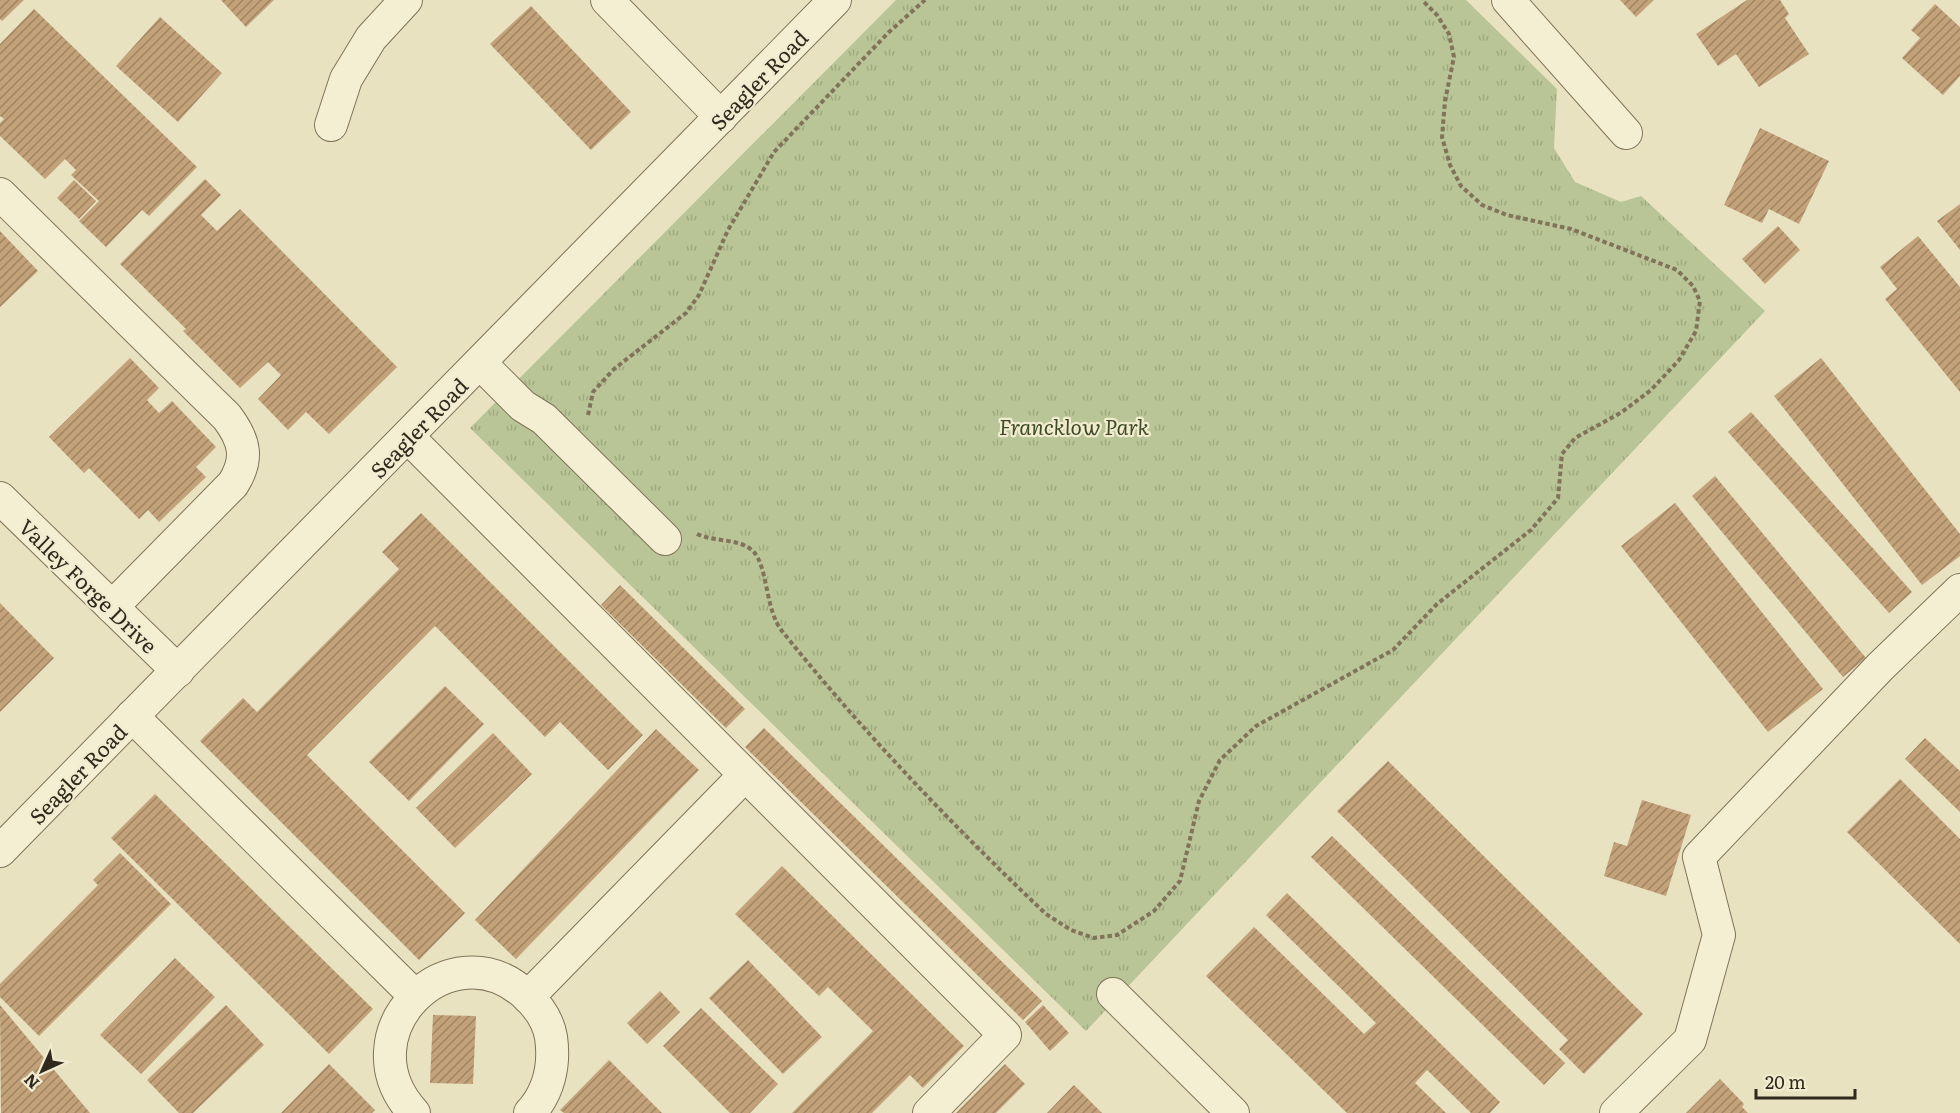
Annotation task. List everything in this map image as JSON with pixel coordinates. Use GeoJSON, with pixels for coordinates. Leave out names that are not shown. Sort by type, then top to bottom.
{"type":"FeatureCollection","features":[{"type":"Feature","properties":{"kind":"street"},"geometry":{"type":"LineString","coordinates":[[331,125],[346,79],[371,38],[406,0]]}},
{"type":"Feature","properties":{"kind":"street"},"geometry":{"type":"LineString","coordinates":[[607,0],[721,117]]}},
{"type":"Feature","properties":{"kind":"street","name":"Seagler Road"},"geometry":{"type":"LineString","coordinates":[[0,851],[834,0]]}},
{"type":"Feature","properties":{"kind":"street"},"geometry":{"type":"LineString","coordinates":[[1508,0],[1626,133]]}},
{"type":"Feature","properties":{"kind":"street"},"geometry":{"type":"LineString","coordinates":[[0,194],[227,417],[241,437],[244,448],[244,460],[233,484],[112,607]]}},
{"type":"Feature","properties":{"kind":"street"},"geometry":{"type":"LineString","coordinates":[[480,363],[523,406],[544,419],[680,536]]}},
{"type":"Feature","properties":{"kind":"street"},"geometry":{"type":"LineString","coordinates":[[408,437],[1005,1035],[929,1113]]}},
{"type":"Feature","properties":{"kind":"street","name":"Valley Forge Drive"},"geometry":{"type":"LineString","coordinates":[[0,498],[178,671]]}},
{"type":"Feature","properties":{"kind":"street"},"geometry":{"type":"LineString","coordinates":[[1616,1113],[1690,1040],[1719,935],[1698,857],[1880,668],[1960,590]]}},
{"type":"Feature","properties":{"kind":"street"},"geometry":{"type":"LineString","coordinates":[[132,716],[415,996]]}},
{"type":"Feature","properties":{"kind":"street"},"geometry":{"type":"LineString","coordinates":[[528,997],[745,775]]}},
{"type":"Feature","properties":{"kind":"street"},"geometry":{"type":"LineString","coordinates":[[414,1113],[404,1102],[392,1077],[389,1048],[393,1030],[406,1004],[427,985],[452,975],[490,974],[516,986],[537,1005],[549,1028],[554,1056],[545,1093],[531,1113]]}},
{"type":"Feature","properties":{"kind":"street"},"geometry":{"type":"LineString","coordinates":[[1113,994],[1233,1113]]}},
{"type":"Feature","properties":{"kind":"path"},"geometry":{"type":"LineString","coordinates":[[590,423],[587,412],[593,392],[614,369],[686,313],[699,295],[728,230],[774,152],[889,32],[925,0]]}},
{"type":"Feature","properties":{"kind":"path"},"geometry":{"type":"LineString","coordinates":[[680,536],[739,544],[752,550],[760,560],[766,593],[780,628],[847,710],[1046,914],[1071,930],[1095,938],[1118,935],[1154,912],[1180,881],[1199,801],[1220,760],[1256,726],[1393,650],[1437,604],[1531,530],[1558,498],[1562,454],[1575,438],[1622,412],[1651,390],[1679,360],[1696,331],[1700,301],[1693,286],[1677,270],[1570,229],[1506,215],[1482,205],[1461,186],[1450,165],[1442,137],[1445,101],[1454,57],[1449,34],[1437,15],[1422,0]]}},
{"type":"Feature","properties":{"kind":"green space","name":"Francklow Park"},"geometry":{"type":"Polygon","coordinates":[[[896,0],[1466,0],[1557,89],[1554,148],[1575,182],[1621,202],[1641,196],[1765,311],[1086,1031],[470,428],[896,0]]]}},
{"type":"Feature","properties":{"kind":"building"},"geometry":{"type":"Polygon","coordinates":[[[0,0],[24,0],[2,21],[0,19],[0,0]]]}},
{"type":"Feature","properties":{"kind":"building"},"geometry":{"type":"Polygon","coordinates":[[[221,0],[274,0],[246,27],[221,0]]]}},
{"type":"Feature","properties":{"kind":"building"},"geometry":{"type":"Polygon","coordinates":[[[1620,0],[1654,0],[1636,17],[1620,0]]]}},
{"type":"Feature","properties":{"kind":"building"},"geometry":{"type":"Polygon","coordinates":[[[1747,0],[1780,0],[1789,14],[1785,18],[1809,54],[1759,87],[1736,54],[1718,66],[1696,34],[1747,0]]]}},
{"type":"Feature","properties":{"kind":"building"},"geometry":{"type":"Polygon","coordinates":[[[1935,4],[1960,27],[1960,76],[1943,95],[1902,58],[1920,38],[1911,30],[1935,4]]]}},
{"type":"Feature","properties":{"kind":"building"},"geometry":{"type":"Polygon","coordinates":[[[531,6],[631,112],[591,150],[490,44],[531,6]]]}},
{"type":"Feature","properties":{"kind":"building"},"geometry":{"type":"Polygon","coordinates":[[[34,9],[197,167],[149,216],[142,210],[106,247],[79,221],[99,201],[71,175],[76,170],[65,159],[45,179],[0,136],[0,123],[4,119],[0,116],[0,44],[34,9]]]}},
{"type":"Feature","properties":{"kind":"building"},"geometry":{"type":"Polygon","coordinates":[[[160,17],[222,73],[178,122],[116,66],[160,17]]]}},
{"type":"Feature","properties":{"kind":"building"},"geometry":{"type":"Polygon","coordinates":[[[1760,128],[1829,161],[1799,224],[1769,209],[1762,223],[1724,205],[1760,128]]]}},
{"type":"Feature","properties":{"kind":"building"},"geometry":{"type":"Polygon","coordinates":[[[205,179],[221,195],[201,215],[217,231],[240,209],[397,367],[329,434],[306,412],[288,430],[258,399],[281,375],[268,362],[240,388],[183,331],[186,329],[120,264],[205,179]]]}},
{"type":"Feature","properties":{"kind":"building"},"geometry":{"type":"Polygon","coordinates":[[[74,180],[96,201],[79,219],[57,198],[74,180]]]}},
{"type":"Feature","properties":{"kind":"building"},"geometry":{"type":"Polygon","coordinates":[[[1960,204],[1960,250],[1937,221],[1960,204]]]}},
{"type":"Feature","properties":{"kind":"building"},"geometry":{"type":"Polygon","coordinates":[[[1778,226],[1800,250],[1765,284],[1742,259],[1778,226]]]}},
{"type":"Feature","properties":{"kind":"building"},"geometry":{"type":"Polygon","coordinates":[[[0,231],[38,271],[0,307],[0,231]]]}},
{"type":"Feature","properties":{"kind":"building"},"geometry":{"type":"Polygon","coordinates":[[[1918,236],[1960,287],[1960,392],[1885,299],[1897,289],[1880,267],[1918,236]]]}},
{"type":"Feature","properties":{"kind":"building"},"geometry":{"type":"Polygon","coordinates":[[[130,358],[159,388],[147,400],[159,413],[172,401],[216,447],[196,467],[206,477],[159,522],[148,510],[139,519],[89,468],[84,473],[49,437],[130,358]]]}},
{"type":"Feature","properties":{"kind":"building"},"geometry":{"type":"Polygon","coordinates":[[[1821,358],[1960,534],[1960,556],[1922,585],[1774,396],[1821,358]]]}},
{"type":"Feature","properties":{"kind":"building"},"geometry":{"type":"Polygon","coordinates":[[[1751,412],[1912,592],[1889,613],[1728,432],[1751,412]]]}},
{"type":"Feature","properties":{"kind":"building"},"geometry":{"type":"Polygon","coordinates":[[[1715,476],[1866,658],[1843,677],[1692,496],[1715,476]]]}},
{"type":"Feature","properties":{"kind":"building"},"geometry":{"type":"Polygon","coordinates":[[[1675,503],[1823,689],[1768,732],[1621,546],[1675,503]]]}},
{"type":"Feature","properties":{"kind":"building"},"geometry":{"type":"Polygon","coordinates":[[[421,513],[643,735],[608,770],[560,722],[545,737],[435,626],[307,755],[465,913],[419,960],[200,741],[243,698],[257,712],[399,569],[382,552],[421,513]]]}},
{"type":"Feature","properties":{"kind":"building"},"geometry":{"type":"Polygon","coordinates":[[[620,585],[745,709],[726,728],[601,605],[620,585]]]}},
{"type":"Feature","properties":{"kind":"building"},"geometry":{"type":"Polygon","coordinates":[[[0,603],[54,658],[0,712],[0,603]]]}},
{"type":"Feature","properties":{"kind":"building"},"geometry":{"type":"Polygon","coordinates":[[[445,686],[484,724],[409,801],[369,762],[445,686]]]}},
{"type":"Feature","properties":{"kind":"building"},"geometry":{"type":"Polygon","coordinates":[[[764,728],[1042,1001],[1023,1020],[745,747],[764,728]]]}},
{"type":"Feature","properties":{"kind":"building"},"geometry":{"type":"Polygon","coordinates":[[[656,729],[699,770],[516,959],[475,920],[656,729]]]}},
{"type":"Feature","properties":{"kind":"building"},"geometry":{"type":"Polygon","coordinates":[[[493,733],[532,774],[455,848],[416,808],[493,733]]]}},
{"type":"Feature","properties":{"kind":"building"},"geometry":{"type":"Polygon","coordinates":[[[1925,738],[1960,771],[1960,812],[1905,759],[1925,738]]]}},
{"type":"Feature","properties":{"kind":"building"},"geometry":{"type":"Polygon","coordinates":[[[1388,761],[1643,1014],[1584,1074],[1559,1049],[1568,1040],[1337,811],[1388,761]]]}},
{"type":"Feature","properties":{"kind":"building"},"geometry":{"type":"Polygon","coordinates":[[[1900,779],[1960,839],[1960,944],[1847,832],[1900,779]]]}},
{"type":"Feature","properties":{"kind":"building"},"geometry":{"type":"Polygon","coordinates":[[[155,794],[373,1009],[329,1054],[111,838],[155,794]]]}},
{"type":"Feature","properties":{"kind":"building"},"geometry":{"type":"Polygon","coordinates":[[[1642,800],[1691,815],[1666,896],[1604,876],[1614,842],[1627,846],[1642,800]]]}},
{"type":"Feature","properties":{"kind":"building"},"geometry":{"type":"Polygon","coordinates":[[[1332,836],[1565,1063],[1544,1085],[1311,857],[1332,836]]]}},
{"type":"Feature","properties":{"kind":"building"},"geometry":{"type":"Polygon","coordinates":[[[120,853],[171,904],[39,1036],[0,997],[0,984],[98,885],[93,880],[120,853]]]}},
{"type":"Feature","properties":{"kind":"building"},"geometry":{"type":"Polygon","coordinates":[[[782,866],[964,1046],[923,1088],[910,1075],[872,1113],[792,1113],[873,1031],[828,987],[819,996],[735,914],[782,866]]]}},
{"type":"Feature","properties":{"kind":"building"},"geometry":{"type":"Polygon","coordinates":[[[1287,893],[1500,1102],[1490,1113],[1471,1113],[1427,1070],[1415,1083],[1446,1113],[1347,1113],[1206,976],[1254,927],[1364,1034],[1376,1023],[1266,915],[1287,893]]]}},
{"type":"Feature","properties":{"kind":"building"},"geometry":{"type":"Polygon","coordinates":[[[175,958],[215,997],[141,1074],[100,1035],[175,958]]]}},
{"type":"Feature","properties":{"kind":"building"},"geometry":{"type":"Polygon","coordinates":[[[748,960],[822,1037],[783,1074],[709,998],[748,960]]]}},
{"type":"Feature","properties":{"kind":"building"},"geometry":{"type":"Polygon","coordinates":[[[660,991],[680,1012],[647,1044],[627,1023],[660,991]]]}},
{"type":"Feature","properties":{"kind":"building"},"geometry":{"type":"Polygon","coordinates":[[[0,1005],[90,1113],[1,1113],[0,1005]]]}},
{"type":"Feature","properties":{"kind":"building"},"geometry":{"type":"Polygon","coordinates":[[[226,1005],[264,1045],[193,1113],[179,1113],[147,1080],[226,1005]]]}},
{"type":"Feature","properties":{"kind":"building"},"geometry":{"type":"Polygon","coordinates":[[[1043,1005],[1069,1033],[1050,1051],[1025,1022],[1043,1005]]]}},
{"type":"Feature","properties":{"kind":"building"},"geometry":{"type":"Polygon","coordinates":[[[701,1008],[778,1084],[750,1113],[730,1113],[663,1046],[701,1008]]]}},
{"type":"Feature","properties":{"kind":"building"},"geometry":{"type":"Polygon","coordinates":[[[433,1015],[476,1016],[473,1084],[430,1083],[433,1015]]]}},
{"type":"Feature","properties":{"kind":"building"},"geometry":{"type":"Polygon","coordinates":[[[609,1060],[662,1113],[564,1113],[560,1110],[609,1060]]]}},
{"type":"Feature","properties":{"kind":"building"},"geometry":{"type":"Polygon","coordinates":[[[329,1064],[375,1110],[372,1113],[281,1113],[329,1064]]]}},
{"type":"Feature","properties":{"kind":"building"},"geometry":{"type":"Polygon","coordinates":[[[1005,1064],[1025,1084],[996,1113],[956,1113],[1005,1064]]]}},
{"type":"Feature","properties":{"kind":"building"},"geometry":{"type":"Polygon","coordinates":[[[1720,1079],[1744,1104],[1742,1107],[1748,1113],[1686,1113],[1720,1079]]]}},
{"type":"Feature","properties":{"kind":"building"},"geometry":{"type":"Polygon","coordinates":[[[1074,1085],[1102,1113],[1047,1113],[1074,1085]]]}}]}
